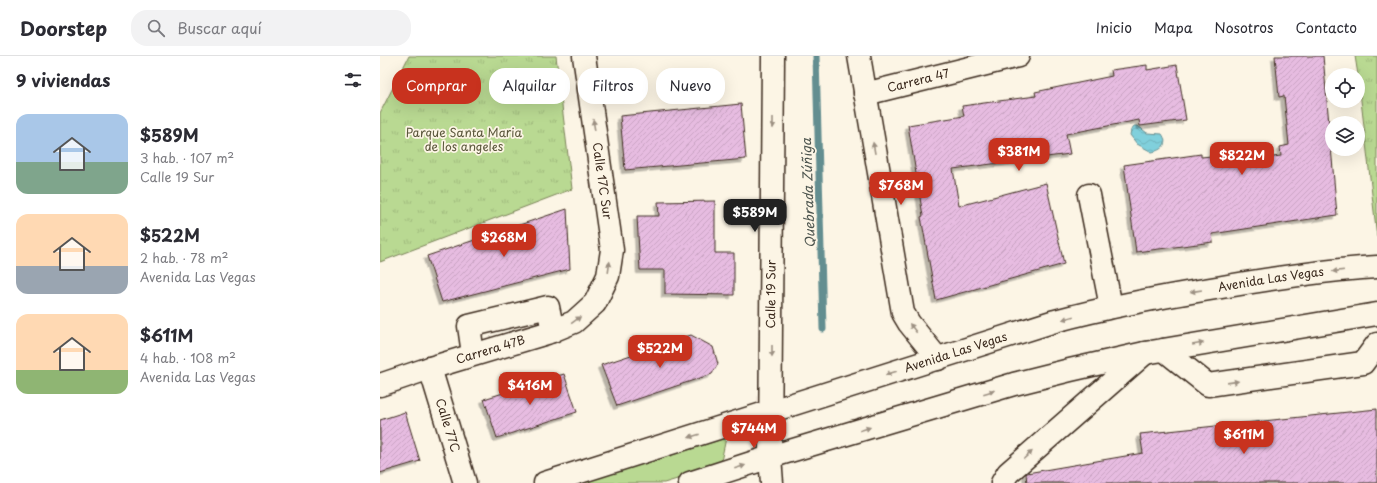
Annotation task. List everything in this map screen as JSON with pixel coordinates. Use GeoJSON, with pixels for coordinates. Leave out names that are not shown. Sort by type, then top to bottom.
{"type":"FeatureCollection","features":[{"type":"Feature","properties":{"kind":"main road","name":"Calle 17C Sur"},"geometry":{"type":"LineString","coordinates":[[584,56],[612,250],[608,276],[595,303]]}},
{"type":"Feature","properties":{"kind":"main road","name":"Calle 19 Sur"},"geometry":{"type":"LineString","coordinates":[[772,483],[770,457],[773,56]]}},
{"type":"Feature","properties":{"kind":"main road"},"geometry":{"type":"LineString","coordinates":[[859,56],[864,94],[903,313],[909,323],[938,359]]}},
{"type":"Feature","properties":{"kind":"main road","name":"Carrera 47"},"geometry":{"type":"LineString","coordinates":[[864,94],[1018,56]]}},
{"type":"Feature","properties":{"kind":"main road"},"geometry":{"type":"LineString","coordinates":[[1089,195],[1111,307]]}},
{"type":"Feature","properties":{"kind":"main road","name":"Avenida Las Vegas"},"geometry":{"type":"LineString","coordinates":[[546,483],[1055,321],[1154,298],[1260,281],[1377,267]]}},
{"type":"Feature","properties":{"kind":"main road","name":"Carrera 47B"},"geometry":{"type":"LineString","coordinates":[[380,385],[473,354],[553,331],[574,322],[595,303]]}},
{"type":"Feature","properties":{"kind":"main road"},"geometry":{"type":"LineString","coordinates":[[703,481],[770,457],[1014,384],[1070,370],[1154,352],[1377,314]]}},
{"type":"Feature","properties":{"kind":"main road"},"geometry":{"type":"LineString","coordinates":[[1154,352],[1208,385],[1363,363],[1377,344]]}},
{"type":"Feature","properties":{"kind":"main road"},"geometry":{"type":"LineString","coordinates":[[1002,483],[1008,473],[1154,352]]}},
{"type":"Feature","properties":{"kind":"main road","name":"Calle 77C"},"geometry":{"type":"LineString","coordinates":[[430,368],[465,483]]}},
{"type":"Feature","properties":{"kind":"green space","name":"Parque Santa Maria de los angeles"},"geometry":{"type":"Polygon","coordinates":[[[409,56],[556,56],[557,68],[489,68],[489,104],[562,104],[572,189],[380,262],[380,113],[392,89],[392,104],[481,104],[481,68],[403,68],[409,56]]]}},
{"type":"Feature","properties":{"kind":"green space"},"geometry":{"type":"Polygon","coordinates":[[[1355,56],[1377,56],[1377,237],[1365,135],[1365,116],[1363,116],[1362,108],[1365,108],[1365,68],[1357,68],[1355,56]]]}},
{"type":"Feature","properties":{"kind":"green space"},"geometry":{"type":"Polygon","coordinates":[[[726,438],[720,466],[664,483],[582,483],[726,438]]]}},
{"type":"Feature","properties":{"kind":"water"},"geometry":{"type":"Polygon","coordinates":[[[1134,126],[1138,126],[1147,133],[1162,134],[1165,144],[1159,150],[1152,152],[1137,144],[1130,135],[1134,126]]]}},
{"type":"Feature","properties":{"kind":"building"},"geometry":{"type":"Polygon","coordinates":[[[1275,56],[1323,56],[1325,108],[1328,108],[1328,116],[1325,116],[1325,156],[1332,156],[1337,215],[1212,234],[1213,242],[1136,252],[1124,165],[1201,154],[1201,157],[1233,154],[1234,162],[1281,156],[1280,147],[1289,145],[1284,96],[1279,97],[1275,56]]]}},
{"type":"Feature","properties":{"kind":"building"},"geometry":{"type":"Polygon","coordinates":[[[1147,65],[1147,70],[1177,65],[1186,120],[1140,126],[1139,120],[1066,134],[1070,154],[953,169],[959,206],[1046,183],[1064,264],[936,300],[921,217],[923,216],[908,125],[964,116],[962,106],[1036,96],[1035,92],[1112,76],[1111,70],[1147,65]]]}},
{"type":"Feature","properties":{"kind":"building"},"geometry":{"type":"Polygon","coordinates":[[[741,104],[746,159],[625,170],[620,116],[741,104]]]}},
{"type":"Feature","properties":{"kind":"building"},"geometry":{"type":"Polygon","coordinates":[[[715,201],[715,253],[734,253],[734,295],[665,294],[665,270],[640,270],[637,216],[659,216],[658,202],[715,201]]]}},
{"type":"Feature","properties":{"kind":"building"},"geometry":{"type":"Polygon","coordinates":[[[567,209],[570,269],[442,302],[427,256],[567,209]]]}},
{"type":"Feature","properties":{"kind":"building"},"geometry":{"type":"Polygon","coordinates":[[[691,335],[713,347],[718,364],[712,374],[617,406],[601,365],[691,335]]]}},
{"type":"Feature","properties":{"kind":"building"},"geometry":{"type":"Polygon","coordinates":[[[564,374],[577,412],[497,438],[484,399],[564,374]]]}},
{"type":"Feature","properties":{"kind":"building"},"geometry":{"type":"Polygon","coordinates":[[[1377,409],[1377,483],[1027,483],[1027,473],[1143,453],[1140,434],[1377,409]]]}},
{"type":"Feature","properties":{"kind":"building"},"geometry":{"type":"Polygon","coordinates":[[[405,412],[420,461],[380,473],[380,420],[405,412]]]}},
{"type":"Feature","properties":{"kind":"waterway","name":"Quebrada Zúñiga"},"geometry":{"type":"LineString","coordinates":[[816,56],[823,329]]}}]}
